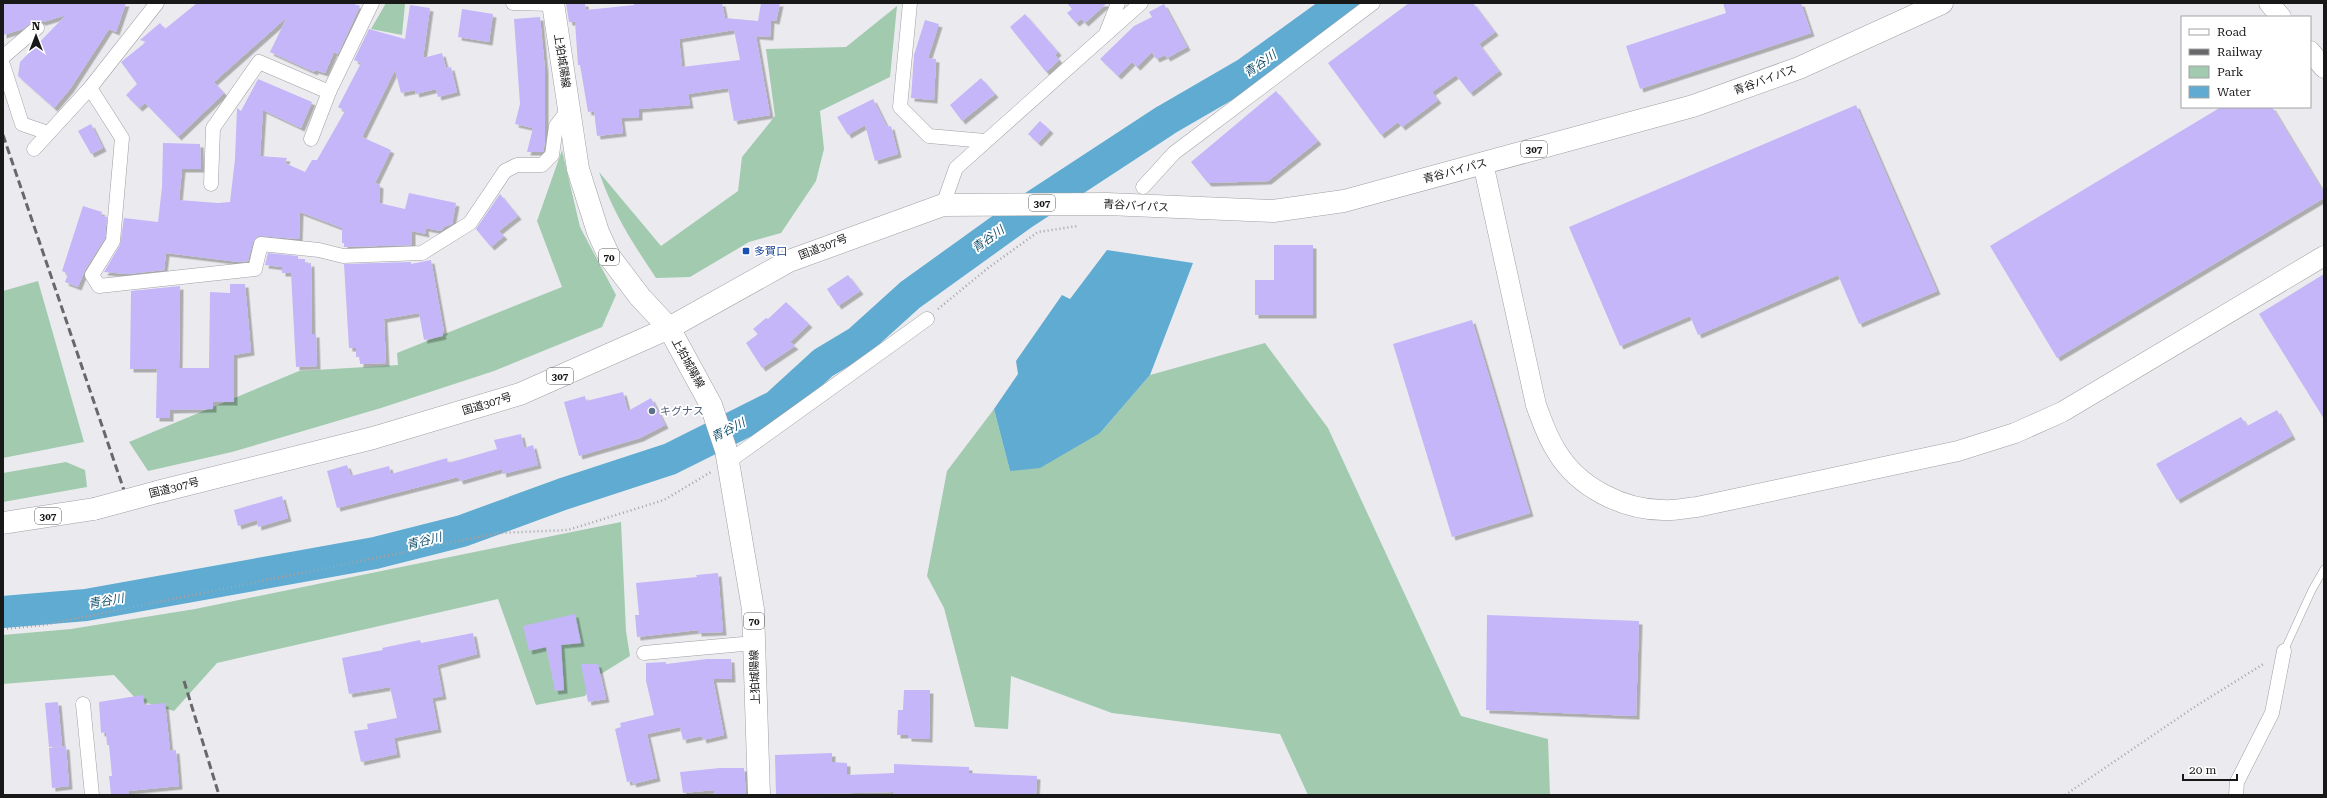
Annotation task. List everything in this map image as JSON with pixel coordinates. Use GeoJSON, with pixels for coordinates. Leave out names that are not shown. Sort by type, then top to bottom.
{"type":"FeatureCollection","features":[{"type":"Feature","properties":{"kind":"main road","name":"上狛城陽線"},"geometry":{"type":"LineString","coordinates":[[553,3],[578,170],[598,232],[609,256],[640,297],[669,328],[711,405],[727,456],[753,608],[759,795]]}},
{"type":"Feature","properties":{"kind":"main road","name":"青谷バイパス"},"geometry":{"type":"LineString","coordinates":[[943,205],[977,203],[1107,204],[1273,211],[1344,201],[1693,106],[1799,68],[1942,3]]}},
{"type":"Feature","properties":{"kind":"main road","name":"国道307号"},"geometry":{"type":"LineString","coordinates":[[3,523],[94,509],[373,438],[520,394],[669,328],[790,261],[852,236],[943,205]]}},
{"type":"Feature","properties":{"kind":"street"},"geometry":{"type":"LineString","coordinates":[[34,149],[90,88],[156,3]]}},
{"type":"Feature","properties":{"kind":"street"},"geometry":{"type":"LineString","coordinates":[[311,139],[330,92],[372,3]]}},
{"type":"Feature","properties":{"kind":"street"},"geometry":{"type":"LineString","coordinates":[[513,3],[553,3]]}},
{"type":"Feature","properties":{"kind":"street"},"geometry":{"type":"LineString","coordinates":[[910,3],[900,107],[929,136],[985,141]]}},
{"type":"Feature","properties":{"kind":"street"},"geometry":{"type":"LineString","coordinates":[[1107,33],[1118,3]]}},
{"type":"Feature","properties":{"kind":"street"},"geometry":{"type":"LineString","coordinates":[[943,205],[956,168],[1141,3]]}},
{"type":"Feature","properties":{"kind":"street"},"geometry":{"type":"LineString","coordinates":[[1143,187],[1174,153],[1373,3]]}},
{"type":"Feature","properties":{"kind":"street"},"geometry":{"type":"LineString","coordinates":[[2269,3],[2280,16]]}},
{"type":"Feature","properties":{"kind":"street"},"geometry":{"type":"LineString","coordinates":[[3,57],[37,28]]}},
{"type":"Feature","properties":{"kind":"street"},"geometry":{"type":"LineString","coordinates":[[2311,52],[2324,68]]}},
{"type":"Feature","properties":{"kind":"street"},"geometry":{"type":"LineString","coordinates":[[211,184],[214,128],[260,62],[330,92]]}},
{"type":"Feature","properties":{"kind":"street"},"geometry":{"type":"LineString","coordinates":[[3,65],[22,124],[48,134]]}},
{"type":"Feature","properties":{"kind":"street"},"geometry":{"type":"LineString","coordinates":[[90,88],[122,138],[112,241],[92,275],[99,286],[255,269],[261,244],[319,250],[343,256],[422,253],[470,223],[505,171],[517,165],[542,165],[552,155],[556,126],[569,109]]}},
{"type":"Feature","properties":{"kind":"street"},"geometry":{"type":"LineString","coordinates":[[1484,163],[1536,405],[1546,433],[1557,453],[1576,477],[1607,496],[1634,506],[1664,510],[1697,507],[1958,451],[2015,433],[2062,412],[2324,256]]}},
{"type":"Feature","properties":{"kind":"street"},"geometry":{"type":"LineString","coordinates":[[727,456],[927,318]]}},
{"type":"Feature","properties":{"kind":"street"},"geometry":{"type":"LineString","coordinates":[[644,653],[754,643]]}},
{"type":"Feature","properties":{"kind":"street"},"geometry":{"type":"LineString","coordinates":[[2236,795],[2237,782],[2272,713],[2284,650]]}},
{"type":"Feature","properties":{"kind":"street"},"geometry":{"type":"LineString","coordinates":[[83,704],[92,795]]}},
{"type":"Feature","properties":{"kind":"lane"},"geometry":{"type":"LineString","coordinates":[[2284,650],[2312,590],[2324,569]]}},
{"type":"Feature","properties":{"kind":"path"},"geometry":{"type":"LineString","coordinates":[[927,318],[988,268],[1038,232],[1081,225]]}},
{"type":"Feature","properties":{"kind":"path"},"geometry":{"type":"LineString","coordinates":[[3,629],[44,625],[499,533],[568,530],[664,500],[727,456]]}},
{"type":"Feature","properties":{"kind":"path"},"geometry":{"type":"LineString","coordinates":[[2065,795],[2196,706],[2284,650]]}},
{"type":"Feature","properties":{"kind":"green space"},"geometry":{"type":"Polygon","coordinates":[[[386,3],[405,4],[402,35],[371,29],[386,3]]]}},
{"type":"Feature","properties":{"kind":"green space"},"geometry":{"type":"Polygon","coordinates":[[[897,6],[890,77],[820,111],[824,149],[816,181],[781,233],[749,242],[690,277],[656,278],[631,239],[610,201],[599,172],[661,246],[738,191],[742,157],[775,116],[766,49],[846,47],[897,6]]]}},
{"type":"Feature","properties":{"kind":"green space"},"geometry":{"type":"Polygon","coordinates":[[[562,150],[580,227],[616,295],[602,327],[494,371],[381,408],[232,452],[148,471],[129,442],[299,371],[398,365],[397,353],[562,287],[537,221],[562,150]]]}},
{"type":"Feature","properties":{"kind":"green space"},"geometry":{"type":"Polygon","coordinates":[[[38,281],[84,442],[3,458],[3,291],[38,281]]]}},
{"type":"Feature","properties":{"kind":"green space"},"geometry":{"type":"Polygon","coordinates":[[[1265,343],[1328,428],[1461,716],[1548,739],[1550,795],[1308,795],[1280,734],[1112,713],[1011,676],[1008,729],[975,727],[944,608],[927,576],[947,471],[994,409],[1010,471],[1100,433],[1150,375],[1265,343]]]}},
{"type":"Feature","properties":{"kind":"green space"},"geometry":{"type":"Polygon","coordinates":[[[66,462],[85,470],[87,487],[3,502],[3,473],[66,462]]]}},
{"type":"Feature","properties":{"kind":"green space"},"geometry":{"type":"Polygon","coordinates":[[[621,522],[626,631],[630,656],[601,674],[585,696],[536,705],[498,599],[217,663],[174,711],[137,700],[114,675],[3,684],[3,635],[71,629],[195,609],[621,522]]]}},
{"type":"Feature","properties":{"kind":"water"},"geometry":{"type":"Polygon","coordinates":[[[1107,250],[1193,263],[1150,375],[1100,433],[1040,468],[1010,471],[994,409],[1018,374],[1016,361],[1062,295],[1070,299],[1107,250]]]}},
{"type":"Feature","properties":{"kind":"building"},"geometry":{"type":"Polygon","coordinates":[[[3,3],[126,3],[116,32],[109,29],[70,89],[54,108],[18,76],[20,62],[66,15],[43,22],[35,20],[23,29],[3,35],[3,3]]]}},
{"type":"Feature","properties":{"kind":"building"},"geometry":{"type":"Polygon","coordinates":[[[197,3],[351,3],[360,6],[338,54],[334,52],[325,73],[315,70],[314,72],[270,52],[287,17],[214,82],[224,93],[178,137],[145,103],[139,108],[126,95],[137,84],[121,62],[146,42],[140,40],[160,23],[165,29],[197,3]]]}},
{"type":"Feature","properties":{"kind":"building"},"geometry":{"type":"Polygon","coordinates":[[[566,3],[585,3],[586,10],[634,5],[634,3],[722,3],[725,18],[758,21],[761,3],[780,3],[776,21],[771,20],[770,37],[756,36],[770,115],[734,121],[728,88],[688,94],[690,105],[639,109],[639,117],[621,118],[623,133],[597,136],[594,111],[588,112],[580,65],[578,65],[575,22],[569,22],[566,3]],[[734,30],[679,39],[682,67],[740,60],[734,30]]]}},
{"type":"Feature","properties":{"kind":"building"},"geometry":{"type":"Polygon","coordinates":[[[1067,3],[1107,3],[1085,23],[1081,19],[1076,23],[1067,13],[1072,9],[1067,3]]]}},
{"type":"Feature","properties":{"kind":"building"},"geometry":{"type":"Polygon","coordinates":[[[1409,3],[1473,3],[1495,32],[1479,44],[1499,71],[1470,93],[1456,75],[1432,92],[1438,100],[1402,127],[1398,122],[1381,135],[1328,63],[1409,3]]]}},
{"type":"Feature","properties":{"kind":"building"},"geometry":{"type":"Polygon","coordinates":[[[1723,3],[1801,3],[1811,33],[1640,89],[1626,46],[1726,13],[1723,3]]]}},
{"type":"Feature","properties":{"kind":"building"},"geometry":{"type":"Polygon","coordinates":[[[1164,4],[1187,47],[1167,58],[1165,55],[1156,59],[1152,52],[1137,67],[1132,62],[1118,76],[1100,59],[1134,26],[1152,17],[1149,12],[1164,4]]]}},
{"type":"Feature","properties":{"kind":"building"},"geometry":{"type":"Polygon","coordinates":[[[410,5],[430,8],[423,58],[442,53],[446,68],[451,67],[457,92],[438,97],[436,89],[416,94],[415,90],[401,93],[395,70],[362,137],[391,150],[375,183],[380,185],[379,203],[405,209],[409,193],[456,203],[452,224],[444,227],[441,231],[425,228],[426,234],[412,231],[412,245],[344,247],[344,243],[342,243],[342,228],[300,212],[299,239],[258,236],[253,242],[248,261],[239,262],[166,253],[164,270],[128,274],[104,272],[120,245],[124,218],[158,222],[162,187],[163,143],[200,144],[201,169],[182,169],[179,200],[218,203],[230,202],[235,159],[237,108],[241,111],[258,79],[312,102],[301,128],[263,110],[260,156],[287,158],[285,163],[305,172],[312,160],[317,160],[345,111],[338,107],[361,63],[354,60],[369,29],[405,39],[410,5]]]}},
{"type":"Feature","properties":{"kind":"building"},"geometry":{"type":"Polygon","coordinates":[[[462,9],[493,14],[489,42],[458,37],[462,9]]]}},
{"type":"Feature","properties":{"kind":"building"},"geometry":{"type":"Polygon","coordinates":[[[1025,14],[1058,52],[1055,55],[1059,60],[1046,72],[1010,27],[1025,14]]]}},
{"type":"Feature","properties":{"kind":"building"},"geometry":{"type":"Polygon","coordinates":[[[540,17],[545,70],[545,142],[543,152],[527,152],[533,128],[515,124],[520,104],[514,19],[540,17]]]}},
{"type":"Feature","properties":{"kind":"building"},"geometry":{"type":"Polygon","coordinates":[[[925,20],[939,24],[928,58],[936,59],[934,100],[911,98],[914,55],[925,20]]]}},
{"type":"Feature","properties":{"kind":"building"},"geometry":{"type":"Polygon","coordinates":[[[981,78],[995,94],[962,121],[950,105],[981,78]]]}},
{"type":"Feature","properties":{"kind":"building"},"geometry":{"type":"Polygon","coordinates":[[[1276,91],[1318,141],[1268,181],[1208,183],[1191,162],[1276,91]]]}},
{"type":"Feature","properties":{"kind":"building"},"geometry":{"type":"Polygon","coordinates":[[[873,99],[887,127],[891,126],[898,154],[875,161],[865,125],[848,135],[837,117],[873,99]]]}},
{"type":"Feature","properties":{"kind":"building"},"geometry":{"type":"Polygon","coordinates":[[[1856,105],[1937,291],[1859,324],[1838,275],[1698,335],[1690,316],[1620,346],[1569,227],[1856,105]]]}},
{"type":"Feature","properties":{"kind":"building"},"geometry":{"type":"Polygon","coordinates":[[[2219,108],[2273,108],[2324,193],[2324,198],[2057,358],[1990,246],[2219,108]]]}},
{"type":"Feature","properties":{"kind":"building"},"geometry":{"type":"Polygon","coordinates":[[[1040,121],[1050,130],[1038,143],[1028,134],[1040,121]]]}},
{"type":"Feature","properties":{"kind":"building"},"geometry":{"type":"Polygon","coordinates":[[[91,124],[103,148],[91,154],[78,131],[91,124]]]}},
{"type":"Feature","properties":{"kind":"building"},"geometry":{"type":"Polygon","coordinates":[[[500,194],[518,216],[499,231],[504,236],[491,247],[476,229],[500,194]]]}},
{"type":"Feature","properties":{"kind":"building"},"geometry":{"type":"Polygon","coordinates":[[[83,206],[102,212],[101,216],[107,217],[105,238],[85,270],[78,287],[65,282],[68,274],[62,271],[83,206]]]}},
{"type":"Feature","properties":{"kind":"building"},"geometry":{"type":"Polygon","coordinates":[[[1274,245],[1313,245],[1313,315],[1255,315],[1255,280],[1274,280],[1274,245]]]}},
{"type":"Feature","properties":{"kind":"building"},"geometry":{"type":"Polygon","coordinates":[[[268,253],[298,256],[298,259],[305,259],[305,264],[311,263],[312,334],[316,334],[317,366],[296,367],[291,273],[282,273],[282,267],[265,265],[268,253]]]}},
{"type":"Feature","properties":{"kind":"building"},"geometry":{"type":"Polygon","coordinates":[[[431,260],[444,332],[442,332],[443,336],[424,340],[419,313],[384,319],[386,363],[360,364],[360,357],[356,357],[356,348],[349,348],[344,264],[411,262],[411,264],[431,260]]]}},
{"type":"Feature","properties":{"kind":"building"},"geometry":{"type":"Polygon","coordinates":[[[2324,274],[2324,419],[2259,314],[2324,274]]]}},
{"type":"Feature","properties":{"kind":"building"},"geometry":{"type":"Polygon","coordinates":[[[848,275],[860,291],[838,306],[827,289],[848,275]]]}},
{"type":"Feature","properties":{"kind":"building"},"geometry":{"type":"Polygon","coordinates":[[[230,284],[245,284],[251,352],[234,355],[234,402],[213,402],[213,409],[170,410],[170,418],[156,418],[157,369],[130,369],[131,291],[180,286],[179,368],[209,368],[210,292],[230,293],[230,284]]]}},
{"type":"Feature","properties":{"kind":"building"},"geometry":{"type":"Polygon","coordinates":[[[786,302],[809,324],[790,342],[795,346],[762,368],[746,343],[758,334],[753,329],[766,318],[768,319],[786,302]]]}},
{"type":"Feature","properties":{"kind":"building"},"geometry":{"type":"Polygon","coordinates":[[[1472,320],[1530,513],[1452,537],[1393,344],[1472,320]]]}},
{"type":"Feature","properties":{"kind":"building"},"geometry":{"type":"Polygon","coordinates":[[[623,392],[628,411],[651,398],[665,425],[640,438],[579,456],[564,402],[585,396],[586,401],[623,392]]]}},
{"type":"Feature","properties":{"kind":"building"},"geometry":{"type":"Polygon","coordinates":[[[2277,410],[2292,436],[2177,500],[2156,464],[2241,417],[2247,426],[2277,410]]]}},
{"type":"Feature","properties":{"kind":"building"},"geometry":{"type":"Polygon","coordinates":[[[521,434],[524,448],[533,445],[538,465],[503,474],[502,469],[460,481],[458,477],[337,508],[327,471],[347,465],[351,476],[389,466],[391,474],[447,458],[448,463],[497,449],[494,440],[521,434]]]}},
{"type":"Feature","properties":{"kind":"building"},"geometry":{"type":"Polygon","coordinates":[[[282,496],[288,518],[258,527],[257,520],[238,526],[234,510],[282,496]]]}},
{"type":"Feature","properties":{"kind":"building"},"geometry":{"type":"Polygon","coordinates":[[[718,573],[723,632],[698,633],[698,630],[637,637],[635,615],[639,615],[636,583],[697,577],[696,575],[718,573]]]}},
{"type":"Feature","properties":{"kind":"building"},"geometry":{"type":"Polygon","coordinates":[[[575,614],[581,643],[561,645],[564,690],[555,691],[546,647],[529,651],[523,626],[575,614]]]}},
{"type":"Feature","properties":{"kind":"building"},"geometry":{"type":"Polygon","coordinates":[[[1487,615],[1639,621],[1636,716],[1486,710],[1487,615]]]}},
{"type":"Feature","properties":{"kind":"building"},"geometry":{"type":"Polygon","coordinates":[[[473,633],[477,654],[437,665],[443,696],[432,698],[438,729],[394,738],[397,754],[361,762],[354,731],[368,729],[367,724],[397,718],[390,687],[349,694],[342,658],[383,650],[382,648],[420,640],[421,643],[473,633]]]}},
{"type":"Feature","properties":{"kind":"building"},"geometry":{"type":"Polygon","coordinates":[[[707,659],[731,659],[732,679],[713,679],[724,735],[703,740],[702,736],[683,740],[680,727],[647,734],[657,778],[633,784],[632,781],[627,782],[615,729],[621,727],[620,723],[654,715],[646,681],[646,663],[666,662],[666,664],[707,659]]]}},
{"type":"Feature","properties":{"kind":"building"},"geometry":{"type":"Polygon","coordinates":[[[581,664],[598,664],[606,699],[588,702],[581,664]]]}},
{"type":"Feature","properties":{"kind":"building"},"geometry":{"type":"Polygon","coordinates":[[[904,690],[930,690],[929,739],[908,738],[908,735],[897,735],[898,710],[903,710],[904,690]]]}},
{"type":"Feature","properties":{"kind":"building"},"geometry":{"type":"Polygon","coordinates":[[[143,695],[144,705],[165,703],[170,751],[176,750],[179,786],[128,791],[129,795],[111,795],[109,776],[112,776],[109,745],[107,745],[106,732],[101,733],[99,702],[143,695]]]}},
{"type":"Feature","properties":{"kind":"building"},"geometry":{"type":"Polygon","coordinates":[[[58,702],[62,746],[49,747],[45,703],[58,702]]]}},
{"type":"Feature","properties":{"kind":"building"},"geometry":{"type":"Polygon","coordinates":[[[66,746],[69,786],[52,788],[49,748],[66,746]]]}},
{"type":"Feature","properties":{"kind":"building"},"geometry":{"type":"Polygon","coordinates":[[[832,753],[832,762],[847,763],[847,775],[894,773],[894,764],[969,767],[969,773],[1037,776],[1036,795],[893,795],[893,792],[776,795],[775,755],[832,753]]]}},
{"type":"Feature","properties":{"kind":"building"},"geometry":{"type":"Polygon","coordinates":[[[720,768],[744,768],[746,795],[715,795],[714,790],[683,793],[680,772],[720,768]]]}},
{"type":"Feature","properties":{"kind":"waterway","name":"青谷川"},"geometry":{"type":"LineString","coordinates":[[3,612],[86,605],[375,553],[462,531],[563,494],[670,459],[776,406],[823,363],[858,342],[910,295],[1024,213],[1166,120],[1247,73],[1344,3]]}},
{"type":"Feature","properties":{"kind":"railway"},"geometry":{"type":"LineString","coordinates":[[3,135],[129,505]]}},
{"type":"Feature","properties":{"kind":"railway"},"geometry":{"type":"LineString","coordinates":[[184,681],[219,795]]}},
{"type":"Feature","properties":{"kind":"place","name":"多賀口"},"geometry":{"type":"Point","coordinates":[746,251]}},
{"type":"Feature","properties":{"kind":"place","name":"キグナス"},"geometry":{"type":"Point","coordinates":[652,411]}}]}
